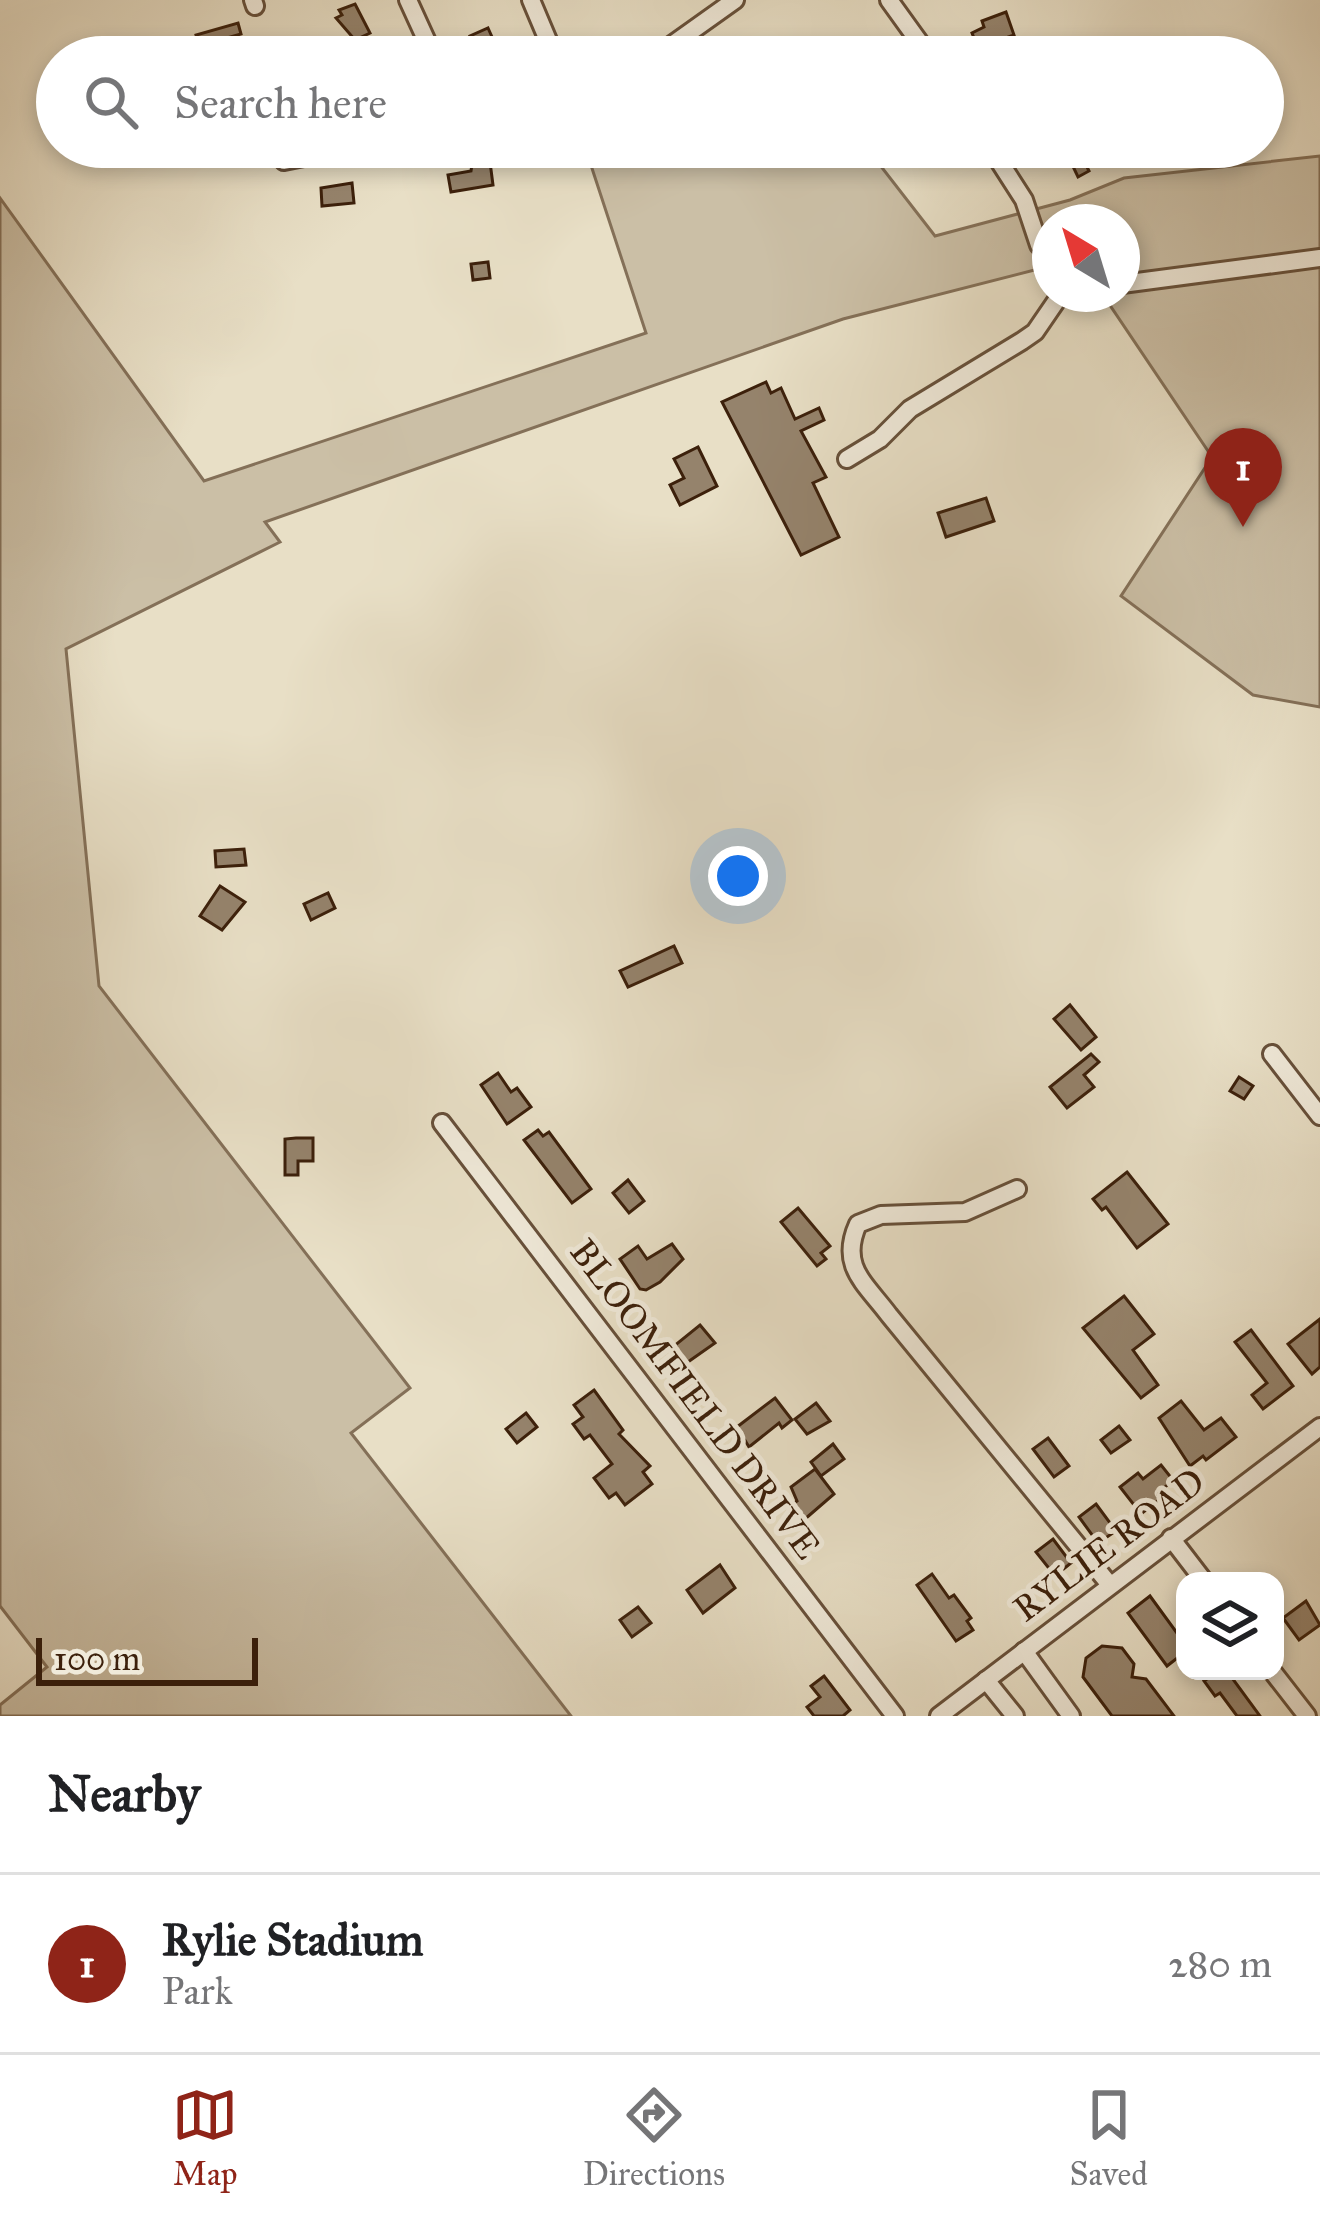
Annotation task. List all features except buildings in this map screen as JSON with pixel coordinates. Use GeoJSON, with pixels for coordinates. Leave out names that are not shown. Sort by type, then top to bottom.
{"type":"FeatureCollection","features":[{"type":"Feature","properties":{"kind":"street"},"geometry":{"type":"LineString","coordinates":[[408,0],[424,36]]}},
{"type":"Feature","properties":{"kind":"street"},"geometry":{"type":"LineString","coordinates":[[531,0],[546,36]]}},
{"type":"Feature","properties":{"kind":"street"},"geometry":{"type":"LineString","coordinates":[[684,36],[735,0]]}},
{"type":"Feature","properties":{"kind":"street"},"geometry":{"type":"LineString","coordinates":[[889,0],[915,36]]}},
{"type":"Feature","properties":{"kind":"street"},"geometry":{"type":"LineString","coordinates":[[1003,168],[1032,222]]}},
{"type":"Feature","properties":{"kind":"street"},"geometry":{"type":"LineString","coordinates":[[1140,282],[1320,258]]}},
{"type":"Feature","properties":{"kind":"street"},"geometry":{"type":"LineString","coordinates":[[847,459],[880,439],[910,409],[1035,332],[1049,312]]}},
{"type":"Feature","properties":{"kind":"street"},"geometry":{"type":"LineString","coordinates":[[1272,1054],[1320,1116]]}},
{"type":"Feature","properties":{"kind":"street","name":"BLOOMFIELD DRIVE"},"geometry":{"type":"LineString","coordinates":[[442,1123],[895,1716]]}},
{"type":"Feature","properties":{"kind":"street"},"geometry":{"type":"LineString","coordinates":[[1017,1189],[965,1212],[881,1215],[858,1224],[849,1243],[850,1258],[889,1315],[1110,1585]]}},
{"type":"Feature","properties":{"kind":"street","name":"RYLIE ROAD"},"geometry":{"type":"LineString","coordinates":[[939,1716],[1318,1433]]}},
{"type":"Feature","properties":{"kind":"street"},"geometry":{"type":"LineString","coordinates":[[1172,1538],[1197,1572]]}},
{"type":"Feature","properties":{"kind":"street"},"geometry":{"type":"LineString","coordinates":[[1024,1651],[1071,1716]]}},
{"type":"Feature","properties":{"kind":"street"},"geometry":{"type":"LineString","coordinates":[[986,1680],[1015,1716]]}},
{"type":"Feature","properties":{"kind":"street"},"geometry":{"type":"LineString","coordinates":[[1279,1680],[1306,1716]]}},
{"type":"Feature","properties":{"kind":"shaded area"},"geometry":{"type":"Polygon","coordinates":[[[1320,156],[1320,707],[1253,695],[1121,596],[1212,457],[1114,312],[1140,312],[1140,204],[1055,204],[1124,178],[1213,168],[1284,168],[1284,160],[1320,156]]]}},
{"type":"Feature","properties":{"kind":"shaded area"},"geometry":{"type":"Polygon","coordinates":[[[592,168],[882,168],[935,236],[1032,210],[1032,271],[843,319],[265,522],[280,542],[66,649],[99,986],[410,1388],[351,1433],[571,1716],[0,1716],[0,1705],[47,1667],[0,1606],[0,198],[204,481],[646,333],[592,168]]]}},
{"type":"Feature","properties":{"kind":"place","name":"Rylie Stadium"},"geometry":{"type":"Point","coordinates":[1243,527]}}]}
